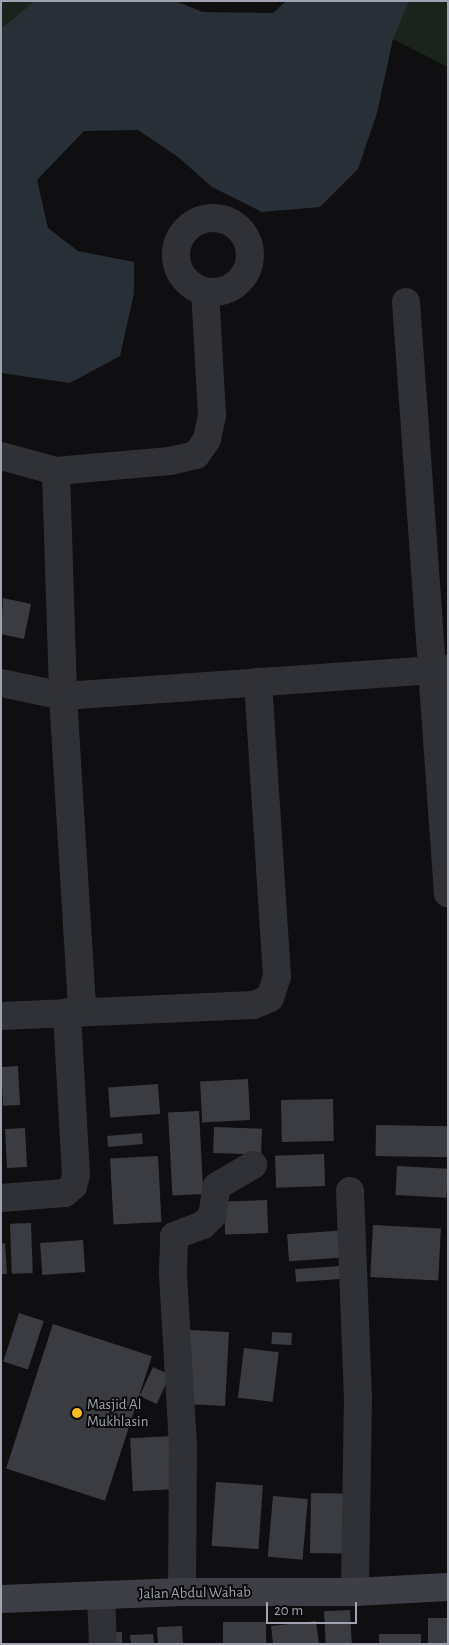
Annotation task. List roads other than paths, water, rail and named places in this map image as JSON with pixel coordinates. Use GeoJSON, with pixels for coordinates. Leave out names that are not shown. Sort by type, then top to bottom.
{"type":"FeatureCollection","features":[{"type":"Feature","properties":{"kind":"street"},"geometry":{"type":"LineString","coordinates":[[1,456],[56,471],[170,461],[196,455],[207,439],[212,415],[205,291]]}},
{"type":"Feature","properties":{"kind":"street"},"geometry":{"type":"LineString","coordinates":[[406,302],[439,670],[448,894]]}},
{"type":"Feature","properties":{"kind":"street"},"geometry":{"type":"LineString","coordinates":[[1,1198],[66,1193],[73,1186],[76,1176],[75,1012],[56,471]]}},
{"type":"Feature","properties":{"kind":"street"},"geometry":{"type":"LineString","coordinates":[[1,683],[64,696],[439,670]]}},
{"type":"Feature","properties":{"kind":"street"},"geometry":{"type":"LineString","coordinates":[[1,1016],[254,1005],[270,998],[278,976],[258,682]]}},
{"type":"Feature","properties":{"kind":"street"},"geometry":{"type":"LineString","coordinates":[[182,1592],[184,1447],[173,1271],[174,1236],[203,1225],[212,1216],[217,1186],[253,1165]]}},
{"type":"Feature","properties":{"kind":"street"},"geometry":{"type":"LineString","coordinates":[[350,1191],[358,1396],[355,1592]]}},
{"type":"Feature","properties":{"kind":"street","name":"Jalan Abdul Wahab"},"geometry":{"type":"LineString","coordinates":[[1,1599],[182,1592],[355,1592],[448,1587]]}},
{"type":"Feature","properties":{"kind":"street"},"geometry":{"type":"LineString","coordinates":[[101,1595],[103,1644]]}},
{"type":"Feature","properties":{"kind":"place","name":"Masjid Al Mukhlasin"},"geometry":{"type":"Point","coordinates":[77,1413]}}]}
